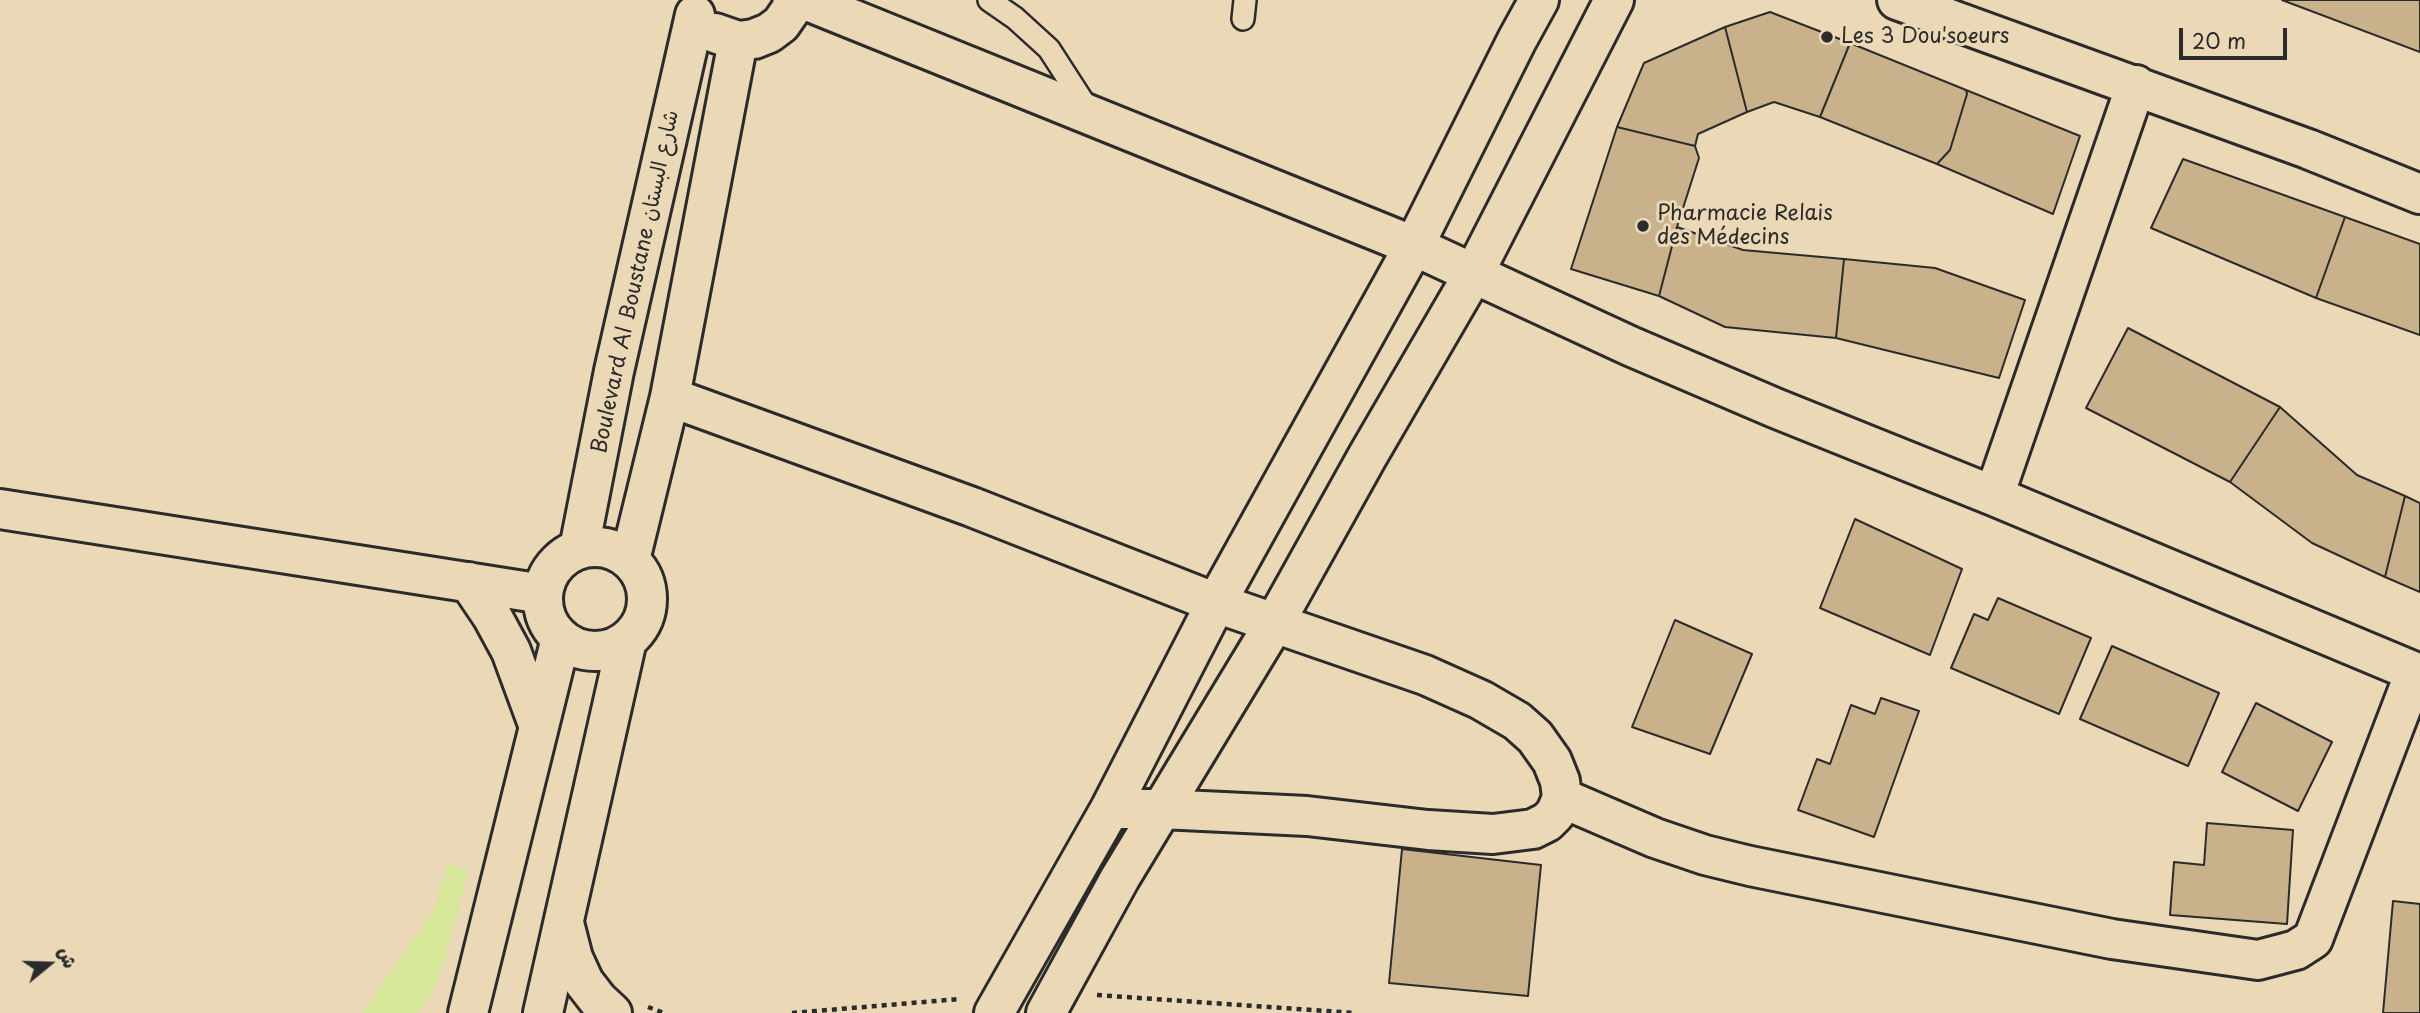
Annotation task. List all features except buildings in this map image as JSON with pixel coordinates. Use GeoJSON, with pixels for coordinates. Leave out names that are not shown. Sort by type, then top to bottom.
{"type":"FeatureCollection","features":[{"type":"Feature","properties":{"kind":"street"},"geometry":{"type":"LineString","coordinates":[[691,8],[706,28],[721,37],[738,41],[769,33],[781,24],[794,0]]}},
{"type":"Feature","properties":{"kind":"street"},"geometry":{"type":"LineString","coordinates":[[805,0],[1414,246],[1630,346],[1775,408],[2418,673],[2313,939],[2281,955],[2258,960],[2112,939],[1716,858],[1655,838],[1562,798]]}},
{"type":"Feature","properties":{"kind":"street"},"geometry":{"type":"LineString","coordinates":[[994,1013],[1110,809],[1216,603],[1414,246],[1539,0]]}},
{"type":"Feature","properties":{"kind":"street"},"geometry":{"type":"LineString","coordinates":[[1046,1013],[1161,809],[1274,624],[1474,273],[1614,0]]}},
{"type":"Feature","properties":{"kind":"street"},"geometry":{"type":"LineString","coordinates":[[1898,0],[2136,85],[2420,194]]}},
{"type":"Feature","properties":{"kind":"street","name":"Boulevard Al Boustane شارع البستان"},"geometry":{"type":"LineString","coordinates":[[579,549],[691,8]]}},
{"type":"Feature","properties":{"kind":"street"},"geometry":{"type":"LineString","coordinates":[[630,560],[670,397],[738,41]]}},
{"type":"Feature","properties":{"kind":"street"},"geometry":{"type":"LineString","coordinates":[[1994,496],[2136,85]]}},
{"type":"Feature","properties":{"kind":"street"},"geometry":{"type":"LineString","coordinates":[[670,397],[972,507],[1216,603],[1425,675],[1481,700],[1517,721],[1535,737],[1552,761],[1560,781],[1562,798],[1555,814],[1547,822],[1533,829],[1493,834],[1428,830],[1307,816],[1110,809]]}},
{"type":"Feature","properties":{"kind":"street"},"geometry":{"type":"LineString","coordinates":[[0,509],[543,594]]}},
{"type":"Feature","properties":{"kind":"street"},"geometry":{"type":"LineString","coordinates":[[597,547],[615,550],[630,560],[641,575],[647,592],[646,610],[639,626],[627,640],[611,648],[594,651],[576,647],[561,638],[544,610],[543,594],[547,579],[555,566],[565,556],[579,549],[597,547]]}},
{"type":"Feature","properties":{"kind":"street"},"geometry":{"type":"LineString","coordinates":[[469,582],[511,651],[539,727]]}},
{"type":"Feature","properties":{"kind":"street"},"geometry":{"type":"LineString","coordinates":[[468,1013],[561,638]]}},
{"type":"Feature","properties":{"kind":"street"},"geometry":{"type":"LineString","coordinates":[[543,1013],[627,640]]}},
{"type":"Feature","properties":{"kind":"street"},"geometry":{"type":"LineString","coordinates":[[564,923],[573,958],[584,982],[612,1013]]}},
{"type":"Feature","properties":{"kind":"lane"},"geometry":{"type":"LineString","coordinates":[[989,0],[1015,18],[1049,49],[1093,116]]}},
{"type":"Feature","properties":{"kind":"green space"},"geometry":{"type":"Polygon","coordinates":[[[448,863],[468,870],[444,962],[433,991],[418,1013],[363,1013],[435,908],[448,863]]]}},
{"type":"Feature","properties":{"kind":"place","name":"Les 3 Dou'soeurs"},"geometry":{"type":"Point","coordinates":[1827,37]}},
{"type":"Feature","properties":{"kind":"place","name":"Pharmacie Relais des Médecins"},"geometry":{"type":"Point","coordinates":[1643,226]}}]}
